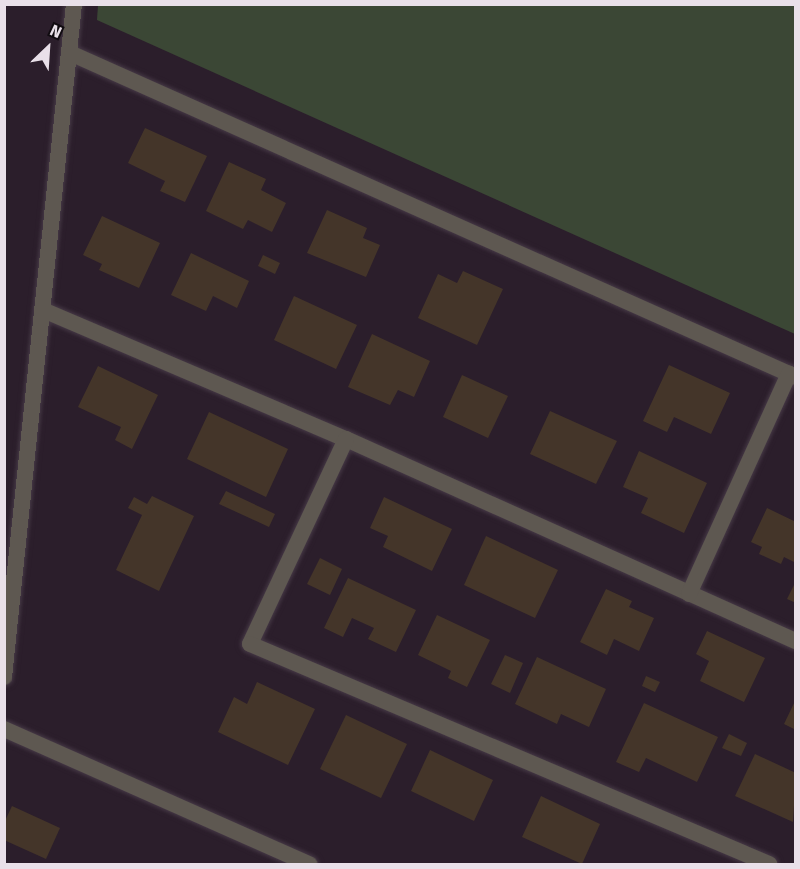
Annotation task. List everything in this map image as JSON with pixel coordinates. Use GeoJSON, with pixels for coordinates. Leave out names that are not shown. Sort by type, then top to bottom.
{"type":"FeatureCollection","features":[{"type":"Feature","properties":{"kind":"street"},"geometry":{"type":"LineString","coordinates":[[4,677],[74,4]]}},
{"type":"Feature","properties":{"kind":"street"},"geometry":{"type":"LineString","coordinates":[[70,53],[792,376],[689,594]]}},
{"type":"Feature","properties":{"kind":"street"},"geometry":{"type":"LineString","coordinates":[[43,310],[346,439],[795,641]]}},
{"type":"Feature","properties":{"kind":"street"},"geometry":{"type":"LineString","coordinates":[[346,439],[250,644],[769,864]]}},
{"type":"Feature","properties":{"kind":"street"},"geometry":{"type":"LineString","coordinates":[[4,729],[309,864]]}},
{"type":"Feature","properties":{"kind":"green space"},"geometry":{"type":"Polygon","coordinates":[[[98,5],[795,5],[795,334],[97,20],[98,5]]]}},
{"type":"Feature","properties":{"kind":"building"},"geometry":{"type":"Polygon","coordinates":[[[145,128],[207,156],[185,202],[160,191],[165,181],[128,163],[145,128]]]}},
{"type":"Feature","properties":{"kind":"building"},"geometry":{"type":"Polygon","coordinates":[[[229,162],[266,179],[261,190],[286,203],[272,232],[248,220],[243,229],[206,211],[229,162]]]}},
{"type":"Feature","properties":{"kind":"building"},"geometry":{"type":"Polygon","coordinates":[[[327,210],[367,228],[363,238],[380,245],[366,277],[307,253],[327,210]]]}},
{"type":"Feature","properties":{"kind":"building"},"geometry":{"type":"Polygon","coordinates":[[[102,216],[160,243],[139,288],[99,270],[102,264],[83,255],[102,216]]]}},
{"type":"Feature","properties":{"kind":"building"},"geometry":{"type":"Polygon","coordinates":[[[191,253],[249,281],[237,308],[213,296],[206,311],[171,295],[191,253]]]}},
{"type":"Feature","properties":{"kind":"building"},"geometry":{"type":"Polygon","coordinates":[[[263,255],[280,263],[275,274],[258,266],[263,255]]]}},
{"type":"Feature","properties":{"kind":"building"},"geometry":{"type":"Polygon","coordinates":[[[463,271],[503,289],[477,345],[418,318],[438,274],[457,283],[463,271]]]}},
{"type":"Feature","properties":{"kind":"building"},"geometry":{"type":"Polygon","coordinates":[[[294,296],[357,325],[336,369],[274,340],[294,296]]]}},
{"type":"Feature","properties":{"kind":"building"},"geometry":{"type":"Polygon","coordinates":[[[372,334],[430,361],[414,397],[398,390],[390,405],[348,387],[372,334]]]}},
{"type":"Feature","properties":{"kind":"building"},"geometry":{"type":"Polygon","coordinates":[[[669,365],[730,393],[711,434],[674,417],[667,432],[643,421],[669,365]]]}},
{"type":"Feature","properties":{"kind":"building"},"geometry":{"type":"Polygon","coordinates":[[[98,366],[158,395],[132,449],[115,440],[121,427],[78,407],[98,366]]]}},
{"type":"Feature","properties":{"kind":"building"},"geometry":{"type":"Polygon","coordinates":[[[462,375],[508,396],[488,438],[443,417],[462,375]]]}},
{"type":"Feature","properties":{"kind":"building"},"geometry":{"type":"Polygon","coordinates":[[[550,411],[617,441],[596,484],[530,454],[550,411]]]}},
{"type":"Feature","properties":{"kind":"building"},"geometry":{"type":"Polygon","coordinates":[[[209,412],[288,449],[266,497],[187,459],[209,412]]]}},
{"type":"Feature","properties":{"kind":"building"},"geometry":{"type":"Polygon","coordinates":[[[639,451],[707,483],[684,533],[641,513],[648,498],[623,487],[639,451]]]}},
{"type":"Feature","properties":{"kind":"building"},"geometry":{"type":"Polygon","coordinates":[[[226,491],[275,514],[269,527],[219,504],[226,491]]]}},
{"type":"Feature","properties":{"kind":"building"},"geometry":{"type":"Polygon","coordinates":[[[152,496],[194,516],[159,591],[116,570],[142,515],[128,508],[134,497],[147,504],[152,496]]]}},
{"type":"Feature","properties":{"kind":"building"},"geometry":{"type":"Polygon","coordinates":[[[384,497],[452,529],[432,571],[383,547],[388,536],[370,528],[384,497]]]}},
{"type":"Feature","properties":{"kind":"building"},"geometry":{"type":"Polygon","coordinates":[[[767,508],[796,522],[796,563],[784,557],[781,564],[759,554],[762,547],[751,542],[767,508]]]}},
{"type":"Feature","properties":{"kind":"building"},"geometry":{"type":"Polygon","coordinates":[[[486,536],[558,570],[535,618],[464,585],[486,536]]]}},
{"type":"Feature","properties":{"kind":"building"},"geometry":{"type":"Polygon","coordinates":[[[320,558],[342,569],[330,595],[307,584],[320,558]]]}},
{"type":"Feature","properties":{"kind":"building"},"geometry":{"type":"Polygon","coordinates":[[[348,578],[416,610],[396,652],[368,639],[374,628],[352,618],[343,637],[324,628],[348,578]]]}},
{"type":"Feature","properties":{"kind":"building"},"geometry":{"type":"Polygon","coordinates":[[[796,581],[796,603],[787,599],[796,581]]]}},
{"type":"Feature","properties":{"kind":"building"},"geometry":{"type":"Polygon","coordinates":[[[606,589],[632,601],[629,607],[654,618],[639,651],[614,639],[607,655],[580,642],[606,589]]]}},
{"type":"Feature","properties":{"kind":"building"},"geometry":{"type":"Polygon","coordinates":[[[437,615],[490,640],[467,687],[448,678],[451,671],[418,655],[437,615]]]}},
{"type":"Feature","properties":{"kind":"building"},"geometry":{"type":"Polygon","coordinates":[[[707,631],[765,658],[744,702],[700,681],[709,661],[696,654],[707,631]]]}},
{"type":"Feature","properties":{"kind":"building"},"geometry":{"type":"Polygon","coordinates":[[[505,655],[523,663],[510,693],[491,684],[505,655]]]}},
{"type":"Feature","properties":{"kind":"building"},"geometry":{"type":"Polygon","coordinates":[[[537,657],[606,689],[589,727],[561,714],[557,724],[515,704],[537,657]]]}},
{"type":"Feature","properties":{"kind":"building"},"geometry":{"type":"Polygon","coordinates":[[[646,676],[660,682],[655,692],[642,686],[646,676]]]}},
{"type":"Feature","properties":{"kind":"building"},"geometry":{"type":"Polygon","coordinates":[[[257,682],[315,709],[288,765],[218,732],[234,697],[247,704],[257,682]]]}},
{"type":"Feature","properties":{"kind":"building"},"geometry":{"type":"Polygon","coordinates":[[[796,699],[796,730],[784,724],[796,699]]]}},
{"type":"Feature","properties":{"kind":"building"},"geometry":{"type":"Polygon","coordinates":[[[644,703],[718,737],[697,782],[646,758],[639,772],[616,762],[644,703]]]}},
{"type":"Feature","properties":{"kind":"building"},"geometry":{"type":"Polygon","coordinates":[[[346,715],[407,744],[381,798],[320,769],[346,715]]]}},
{"type":"Feature","properties":{"kind":"building"},"geometry":{"type":"Polygon","coordinates":[[[729,734],[747,743],[741,756],[722,748],[729,734]]]}},
{"type":"Feature","properties":{"kind":"building"},"geometry":{"type":"Polygon","coordinates":[[[430,750],[493,780],[474,821],[411,791],[430,750]]]}},
{"type":"Feature","properties":{"kind":"building"},"geometry":{"type":"Polygon","coordinates":[[[755,754],[796,773],[793,822],[735,796],[755,754]]]}},
{"type":"Feature","properties":{"kind":"building"},"geometry":{"type":"Polygon","coordinates":[[[541,796],[600,824],[582,864],[522,837],[541,796]]]}},
{"type":"Feature","properties":{"kind":"building"},"geometry":{"type":"Polygon","coordinates":[[[12,806],[60,828],[46,859],[4,840],[4,823],[12,806]]]}}]}
